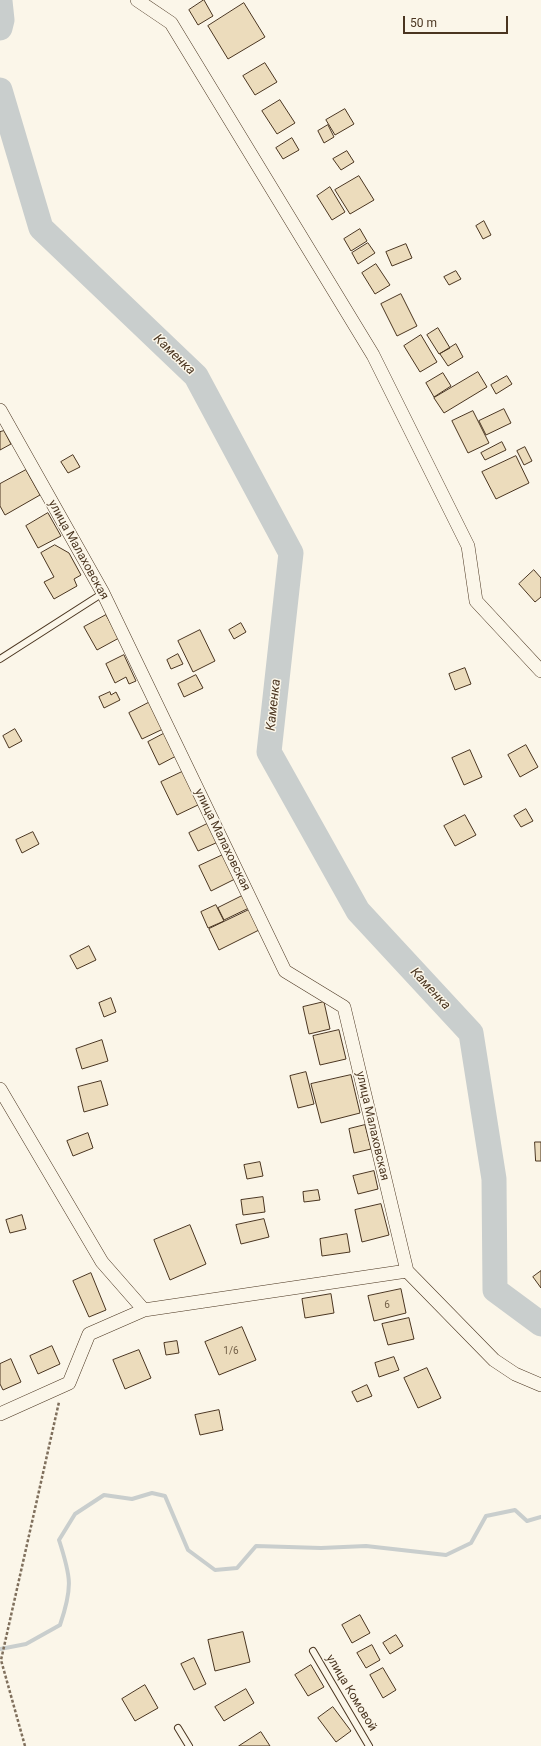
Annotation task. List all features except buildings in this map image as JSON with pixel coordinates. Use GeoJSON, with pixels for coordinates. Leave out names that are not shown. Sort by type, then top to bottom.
{"type":"FeatureCollection","features":[{"type":"Feature","properties":{"kind":"street"},"geometry":{"type":"LineString","coordinates":[[138,0],[170,23],[372,355],[468,546],[476,601],[541,671]]}},
{"type":"Feature","properties":{"kind":"street","name":"улица Малаховская"},"geometry":{"type":"LineString","coordinates":[[0,410],[103,593],[285,970],[344,1008],[407,1271]]}},
{"type":"Feature","properties":{"kind":"street"},"geometry":{"type":"LineString","coordinates":[[0,1089],[4,1103],[102,1262],[144,1310]]}},
{"type":"Feature","properties":{"kind":"street"},"geometry":{"type":"LineString","coordinates":[[0,1414],[69,1383],[89,1334],[144,1310],[407,1271],[494,1360],[515,1374],[541,1385]]}},
{"type":"Feature","properties":{"kind":"lane"},"geometry":{"type":"LineString","coordinates":[[0,659],[103,593]]}},
{"type":"Feature","properties":{"kind":"lane","name":"улица Комовой"},"geometry":{"type":"LineString","coordinates":[[313,1651],[369,1746]]}},
{"type":"Feature","properties":{"kind":"lane"},"geometry":{"type":"LineString","coordinates":[[178,1728],[189,1746]]}},
{"type":"Feature","properties":{"kind":"path"},"geometry":{"type":"LineString","coordinates":[[25,1746],[1,1660],[63,1385]]}},
{"type":"Feature","properties":{"kind":"waterway","name":"Каменка"},"geometry":{"type":"LineString","coordinates":[[0,1],[2,20],[0,28]]}},
{"type":"Feature","properties":{"kind":"waterway","name":"Каменка"},"geometry":{"type":"LineString","coordinates":[[0,90],[41,228],[196,376],[291,553],[269,752],[358,911],[471,1033],[494,1179],[495,1290],[541,1324]]}},
{"type":"Feature","properties":{"kind":"waterway"},"geometry":{"type":"LineString","coordinates":[[0,1649],[26,1644],[60,1625],[67,1601],[69,1582],[66,1564],[59,1540],[75,1514],[104,1495],[132,1499],[152,1493],[165,1496],[188,1550],[215,1570],[237,1568],[256,1546],[321,1548],[366,1546],[446,1555],[471,1543],[486,1516],[515,1510],[527,1521],[541,1517]]}}]}
